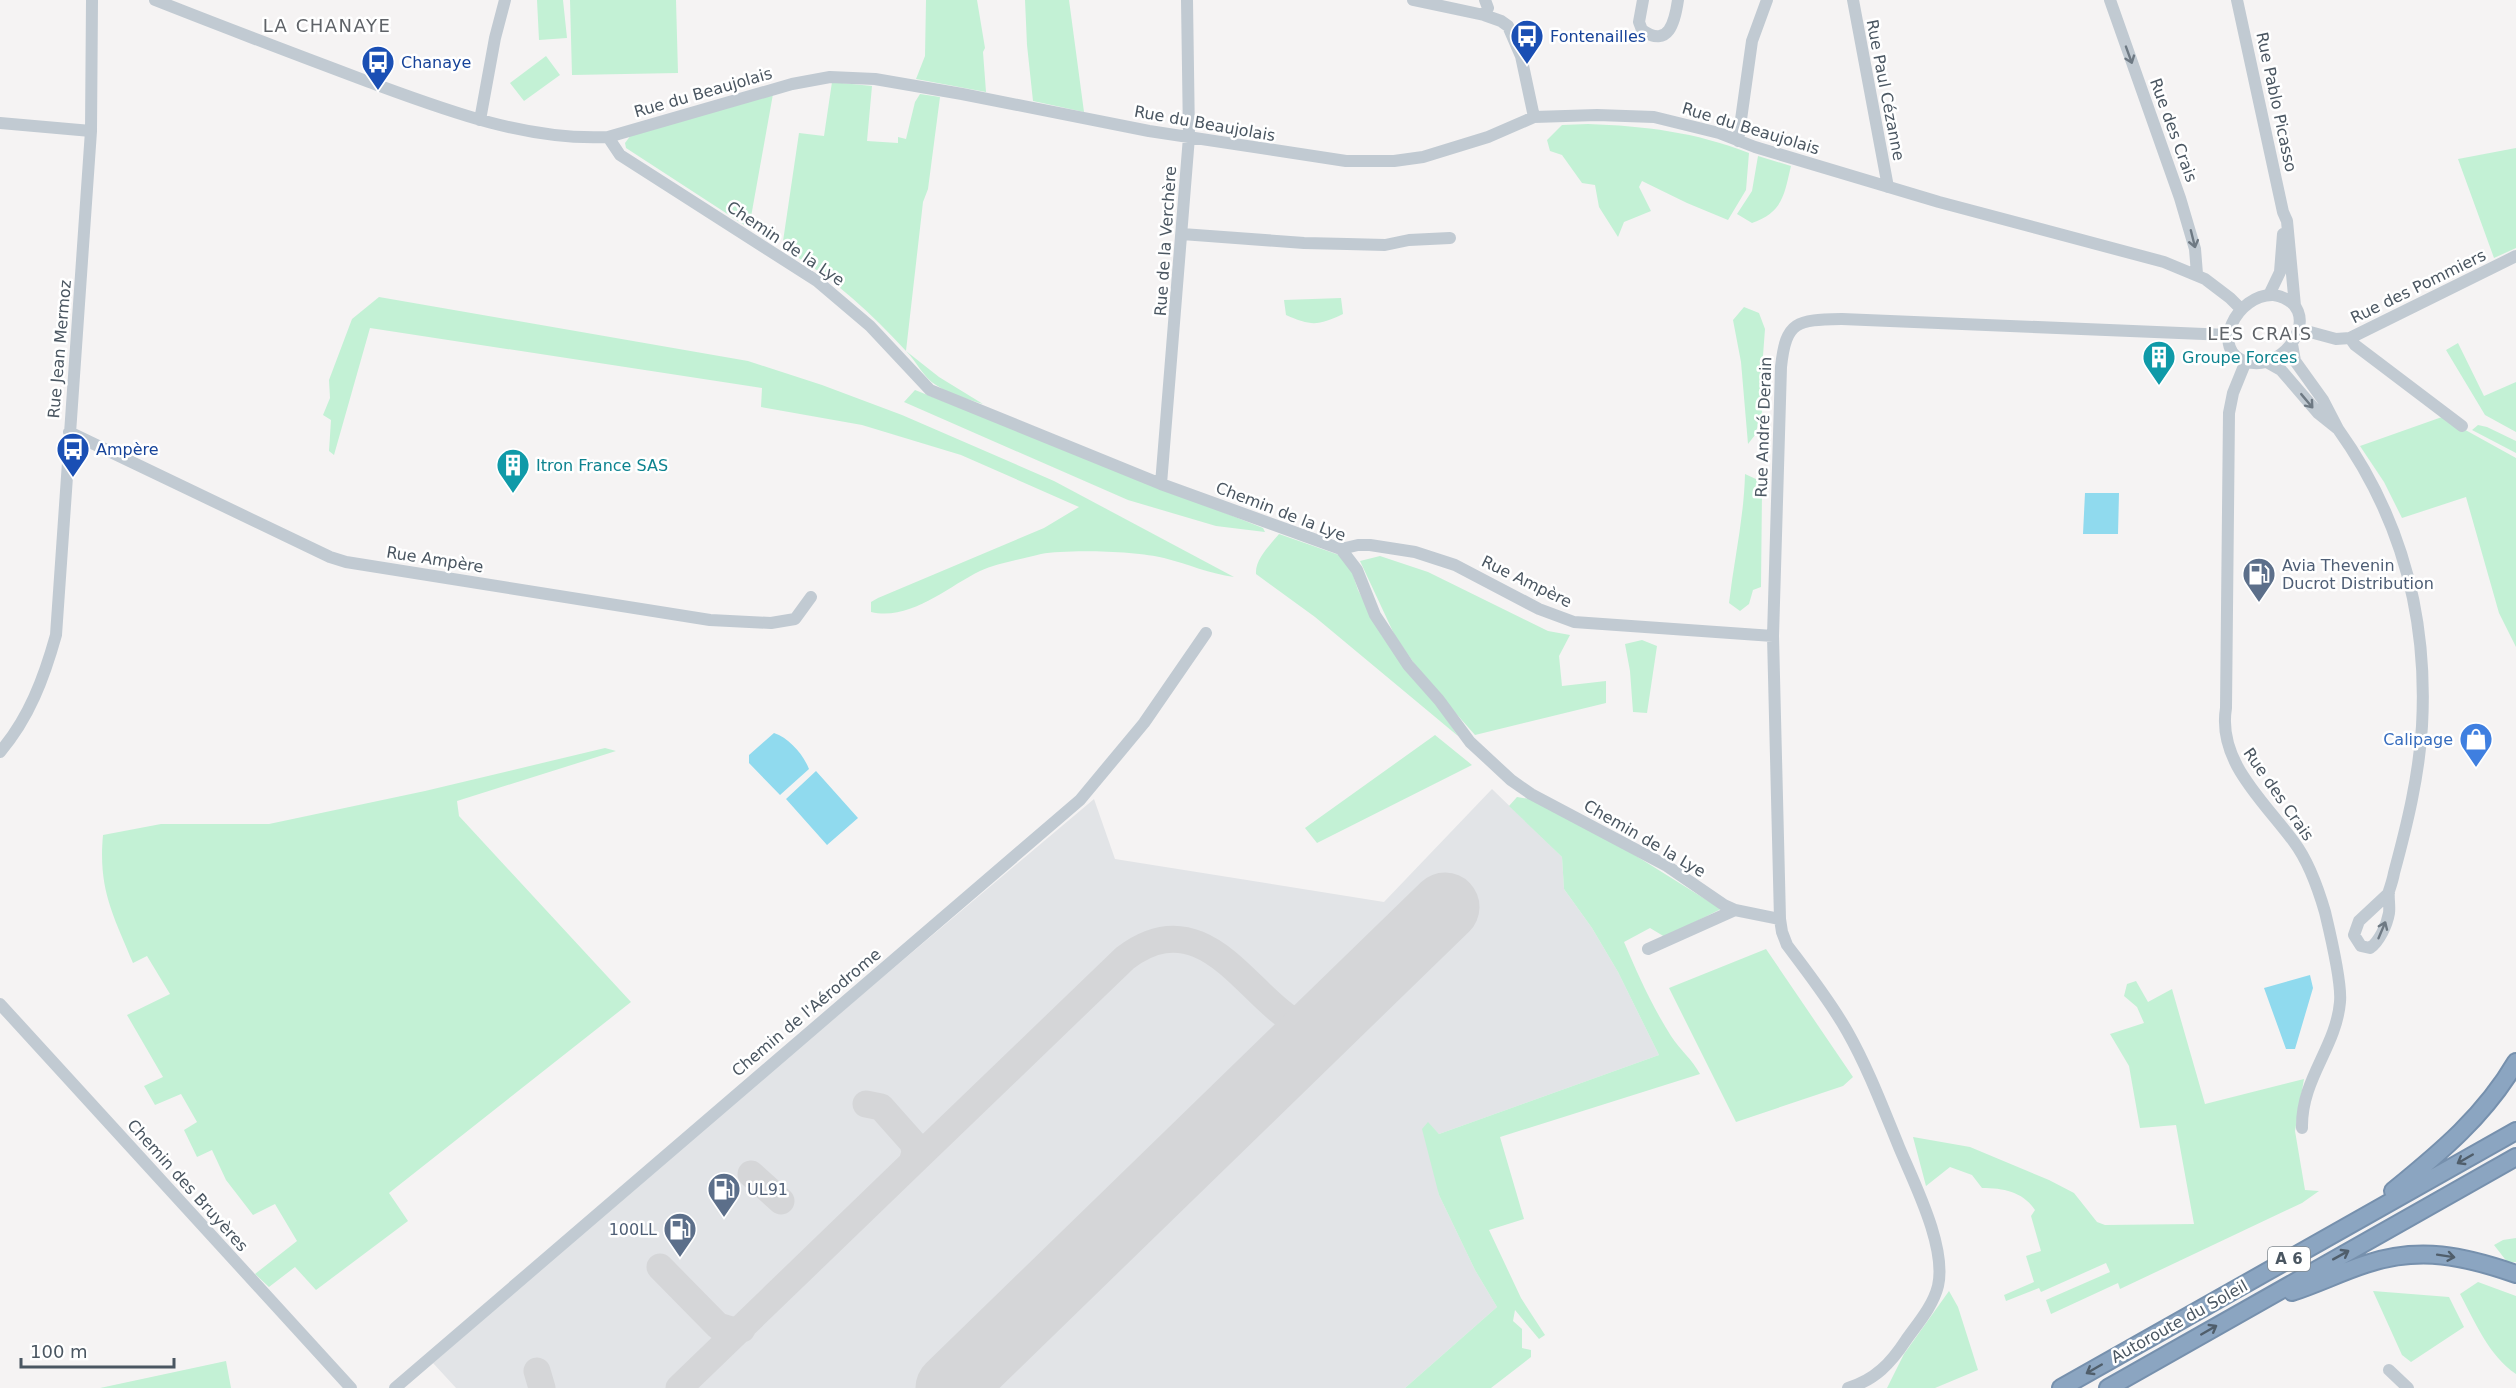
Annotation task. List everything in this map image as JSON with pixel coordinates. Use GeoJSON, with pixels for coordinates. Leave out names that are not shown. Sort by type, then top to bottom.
{"type":"FeatureCollection","features":[{"type":"Feature","properties":{"kind":"highway"},"geometry":{"type":"LineString","coordinates":[[2354,1222],[2458,1137],[2491,1100],[2516,1062]]}},
{"type":"Feature","properties":{"kind":"highway","name":"Autoroute du Soleil"},"geometry":{"type":"LineString","coordinates":[[2061,1388],[2516,1131]]}},
{"type":"Feature","properties":{"kind":"highway","name":"Autoroute du Soleil"},"geometry":{"type":"LineString","coordinates":[[2108,1388],[2516,1157]]}},
{"type":"Feature","properties":{"kind":"highway"},"geometry":{"type":"LineString","coordinates":[[2254,1305],[2364,1264],[2412,1254],[2432,1253],[2452,1256],[2516,1274]]}},
{"type":"Feature","properties":{"kind":"street","name":"Rue du Beaujolais"},"geometry":{"type":"LineString","coordinates":[[155,0],[330,68],[480,120],[561,136],[608,137],[792,84],[830,77],[875,79],[962,93],[1189,137],[1346,161],[1394,161],[1423,157],[1488,137],[1534,117],[1597,115],[1654,117],[1719,132],[1738,141],[1888,187],[2164,262],[2197,274],[2222,291],[2241,309]]}},
{"type":"Feature","properties":{"kind":"street"},"geometry":{"type":"LineString","coordinates":[[480,120],[495,38],[505,0]]}},
{"type":"Feature","properties":{"kind":"street","name":"Rue de la Verchère"},"geometry":{"type":"LineString","coordinates":[[1161,484],[1189,137],[1187,0]]}},
{"type":"Feature","properties":{"kind":"street"},"geometry":{"type":"LineString","coordinates":[[1413,0],[1484,15],[1508,26],[1516,42],[1534,117]]}},
{"type":"Feature","properties":{"kind":"street"},"geometry":{"type":"LineString","coordinates":[[1484,15],[1488,8],[1485,0]]}},
{"type":"Feature","properties":{"kind":"street"},"geometry":{"type":"LineString","coordinates":[[1643,0],[1639,22],[1642,30],[1655,36],[1662,35],[1672,27],[1678,0]]}},
{"type":"Feature","properties":{"kind":"street"},"geometry":{"type":"LineString","coordinates":[[1738,141],[1752,41],[1767,0]]}},
{"type":"Feature","properties":{"kind":"street","name":"Rue Paul Cézanne"},"geometry":{"type":"LineString","coordinates":[[1853,0],[1888,187]]}},
{"type":"Feature","properties":{"kind":"street","name":"Rue des Crais"},"geometry":{"type":"LineString","coordinates":[[2110,0],[2184,208],[2195,249],[2197,274]]}},
{"type":"Feature","properties":{"kind":"street","name":"Rue Pablo Picasso"},"geometry":{"type":"LineString","coordinates":[[2237,0],[2283,212],[2287,221],[2295,306]]}},
{"type":"Feature","properties":{"kind":"street","name":"Rue Jean Mermoz"},"geometry":{"type":"LineString","coordinates":[[0,752],[33,701],[42,682],[56,635],[91,131],[91,2]]}},
{"type":"Feature","properties":{"kind":"street"},"geometry":{"type":"LineString","coordinates":[[0,123],[91,131]]}},
{"type":"Feature","properties":{"kind":"street","name":"Chemin de la Lye"},"geometry":{"type":"LineString","coordinates":[[608,137],[620,155],[817,281],[870,326],[930,390],[1161,484],[1341,549],[1357,570],[1375,615],[1408,665],[1439,700],[1470,742],[1495,766],[1532,794],[1668,866],[1735,910],[1780,919]]}},
{"type":"Feature","properties":{"kind":"street","name":"Rue Pablo Picasso"},"geometry":{"type":"LineString","coordinates":[[2269,295],[2277,281],[2282,262],[2283,212]]}},
{"type":"Feature","properties":{"kind":"street"},"geometry":{"type":"LineString","coordinates":[[1182,234],[1385,245],[1409,240],[1450,238]]}},
{"type":"Feature","properties":{"kind":"street","name":"Rue des Pommiers"},"geometry":{"type":"LineString","coordinates":[[2299,329],[2336,339],[2350,338],[2516,255]]}},
{"type":"Feature","properties":{"kind":"street"},"geometry":{"type":"LineString","coordinates":[[2269,295],[2285,298],[2295,306],[2300,317],[2299,329],[2292,344],[2280,355],[2265,361],[2246,361],[2234,351],[2222,335],[2241,309],[2255,299],[2269,295]]}},
{"type":"Feature","properties":{"kind":"street","name":"Rue André Derain"},"geometry":{"type":"LineString","coordinates":[[1780,919],[1773,636],[1781,367],[1783,346],[1788,333],[1793,327],[1821,320],[1842,319],[2222,335]]}},
{"type":"Feature","properties":{"kind":"street"},"geometry":{"type":"LineString","coordinates":[[2350,338],[2355,345],[2462,426]]}},
{"type":"Feature","properties":{"kind":"street"},"geometry":{"type":"LineString","coordinates":[[2292,344],[2295,361],[2300,370],[2324,400],[2338,429],[2369,476],[2396,535],[2413,598],[2420,641],[2422,716],[2411,809],[2389,893]]}},
{"type":"Feature","properties":{"kind":"street","name":"Rue des Crais"},"geometry":{"type":"LineString","coordinates":[[2246,361],[2230,402],[2226,708],[2223,722],[2227,744],[2234,761],[2256,795],[2295,843],[2315,880],[2325,912],[2335,961],[2340,1001],[2332,1034],[2306,1092],[2302,1128]]}},
{"type":"Feature","properties":{"kind":"street"},"geometry":{"type":"LineString","coordinates":[[2265,361],[2281,370],[2318,413],[2338,429]]}},
{"type":"Feature","properties":{"kind":"street","name":"Rue Ampère"},"geometry":{"type":"LineString","coordinates":[[69,432],[330,557],[346,562],[710,620],[771,623],[795,619],[811,597]]}},
{"type":"Feature","properties":{"kind":"street","name":"Rue Ampère"},"geometry":{"type":"LineString","coordinates":[[1341,549],[1370,545],[1415,552],[1455,565],[1539,609],[1574,622],[1773,636]]}},
{"type":"Feature","properties":{"kind":"street","name":"Chemin de l'Aérodrome"},"geometry":{"type":"LineString","coordinates":[[395,1388],[1080,800],[1144,723],[1206,633]]}},
{"type":"Feature","properties":{"kind":"street"},"geometry":{"type":"LineString","coordinates":[[1648,949],[1735,910]]}},
{"type":"Feature","properties":{"kind":"street"},"geometry":{"type":"LineString","coordinates":[[1780,919],[1787,945],[1846,1028],[1874,1085],[1931,1224],[1938,1263],[1938,1284],[1930,1306],[1892,1360],[1865,1386],[1848,1388]]}},
{"type":"Feature","properties":{"kind":"street","name":"Chemin des Bruyères"},"geometry":{"type":"LineString","coordinates":[[0,1004],[351,1388]]}},
{"type":"Feature","properties":{"kind":"street"},"geometry":{"type":"LineString","coordinates":[[2389,1370],[2408,1388]]}},
{"type":"Feature","properties":{"kind":"shaded area"},"geometry":{"type":"Polygon","coordinates":[[[1492,789],[1562,857],[1564,889],[1592,928],[1618,972],[1659,1055],[1439,1134],[1428,1123],[1439,1195],[1475,1270],[1497,1307],[1405,1388],[456,1388],[433,1363],[648,1175],[1094,799],[1115,859],[1384,902],[1492,789]]]}},
{"type":"Feature","properties":{"kind":"green space"},"geometry":{"type":"Polygon","coordinates":[[[537,0],[563,0],[567,38],[539,40],[537,0]]]}},
{"type":"Feature","properties":{"kind":"green space"},"geometry":{"type":"Polygon","coordinates":[[[570,0],[676,0],[678,73],[572,75],[570,0]]]}},
{"type":"Feature","properties":{"kind":"green space"},"geometry":{"type":"Polygon","coordinates":[[[926,0],[977,0],[985,48],[983,52],[986,92],[916,79],[925,56],[926,0]]]}},
{"type":"Feature","properties":{"kind":"green space"},"geometry":{"type":"Polygon","coordinates":[[[1025,0],[1069,0],[1084,112],[1033,101],[1025,0]]]}},
{"type":"Feature","properties":{"kind":"green space"},"geometry":{"type":"Polygon","coordinates":[[[546,56],[560,75],[524,101],[510,83],[546,56]]]}},
{"type":"Feature","properties":{"kind":"green space"},"geometry":{"type":"Polygon","coordinates":[[[832,82],[872,86],[867,141],[898,143],[898,137],[906,139],[915,102],[920,94],[940,97],[928,189],[923,202],[906,351],[848,294],[816,269],[782,248],[799,133],[824,136],[832,82]]]}},
{"type":"Feature","properties":{"kind":"green space"},"geometry":{"type":"Polygon","coordinates":[[[773,94],[749,228],[626,148],[625,143],[631,135],[773,94]]]}},
{"type":"Feature","properties":{"kind":"green space"},"geometry":{"type":"Polygon","coordinates":[[[1588,124],[1670,131],[1749,153],[1746,190],[1728,220],[1642,181],[1639,187],[1651,211],[1624,222],[1618,237],[1599,207],[1595,185],[1582,183],[1562,155],[1550,151],[1547,140],[1562,125],[1588,124]]]}},
{"type":"Feature","properties":{"kind":"green space"},"geometry":{"type":"Polygon","coordinates":[[[2516,148],[2516,248],[2494,258],[2458,159],[2516,148]]]}},
{"type":"Feature","properties":{"kind":"green space"},"geometry":{"type":"Polygon","coordinates":[[[1758,156],[1791,166],[1784,194],[1776,208],[1762,219],[1752,223],[1737,214],[1752,191],[1758,156]]]}},
{"type":"Feature","properties":{"kind":"green space"},"geometry":{"type":"Polygon","coordinates":[[[379,297],[748,361],[822,385],[902,415],[1054,481],[1234,577],[1152,556],[1102,552],[1053,552],[987,568],[928,601],[900,612],[871,612],[871,602],[878,598],[1044,528],[1079,507],[961,455],[862,425],[761,407],[762,388],[370,328],[334,455],[329,451],[331,420],[323,415],[330,398],[329,380],[352,319],[379,297]]]}},
{"type":"Feature","properties":{"kind":"green space"},"geometry":{"type":"Polygon","coordinates":[[[1341,298],[1343,314],[1327,321],[1308,323],[1286,315],[1284,300],[1341,298]]]}},
{"type":"Feature","properties":{"kind":"green space"},"geometry":{"type":"Polygon","coordinates":[[[1744,307],[1759,313],[1765,329],[1761,382],[1762,412],[1755,435],[1748,444],[1741,362],[1733,320],[1744,307]]]}},
{"type":"Feature","properties":{"kind":"green space"},"geometry":{"type":"Polygon","coordinates":[[[2458,343],[2484,396],[2516,382],[2516,432],[2485,415],[2446,350],[2458,343]]]}},
{"type":"Feature","properties":{"kind":"green space"},"geometry":{"type":"Polygon","coordinates":[[[906,351],[939,377],[983,404],[953,394],[936,385],[906,351]]]}},
{"type":"Feature","properties":{"kind":"green space"},"geometry":{"type":"Polygon","coordinates":[[[915,390],[1263,528],[1265,532],[1216,526],[1128,500],[904,402],[915,390]]]}},
{"type":"Feature","properties":{"kind":"green space"},"geometry":{"type":"Polygon","coordinates":[[[2442,417],[2516,458],[2516,647],[2499,613],[2466,497],[2402,518],[2384,482],[2360,446],[2442,417]]]}},
{"type":"Feature","properties":{"kind":"green space"},"geometry":{"type":"Polygon","coordinates":[[[2478,425],[2516,441],[2516,453],[2472,430],[2478,425]]]}},
{"type":"Feature","properties":{"kind":"green space"},"geometry":{"type":"Polygon","coordinates":[[[1745,474],[1758,480],[1762,491],[1761,587],[1753,590],[1749,604],[1740,611],[1729,603],[1741,523],[1745,474]]]}},
{"type":"Feature","properties":{"kind":"green space"},"geometry":{"type":"Polygon","coordinates":[[[1279,534],[1339,555],[1350,566],[1358,590],[1382,636],[1434,701],[1458,736],[1315,617],[1256,574],[1260,558],[1279,534]]]}},
{"type":"Feature","properties":{"kind":"green space"},"geometry":{"type":"Polygon","coordinates":[[[1380,556],[1428,572],[1548,631],[1570,635],[1559,656],[1562,686],[1606,681],[1606,703],[1475,735],[1423,676],[1395,636],[1360,561],[1380,556]]]}},
{"type":"Feature","properties":{"kind":"green space"},"geometry":{"type":"Polygon","coordinates":[[[1642,640],[1657,646],[1647,713],[1633,712],[1630,671],[1625,644],[1642,640]]]}},
{"type":"Feature","properties":{"kind":"green space"},"geometry":{"type":"Polygon","coordinates":[[[1435,735],[1472,765],[1317,843],[1305,828],[1435,735]]]}},
{"type":"Feature","properties":{"kind":"green space"},"geometry":{"type":"Polygon","coordinates":[[[605,748],[616,751],[457,801],[459,816],[631,1002],[389,1193],[408,1221],[316,1290],[295,1267],[269,1287],[255,1274],[297,1241],[275,1204],[253,1215],[226,1180],[212,1150],[197,1157],[184,1130],[197,1122],[181,1094],[155,1105],[144,1086],[163,1077],[127,1015],[170,994],[147,956],[133,963],[119,930],[105,887],[103,835],[161,824],[269,824],[425,791],[605,748]]]}},
{"type":"Feature","properties":{"kind":"green space"},"geometry":{"type":"Polygon","coordinates":[[[1517,797],[1530,799],[1617,844],[1721,909],[1665,937],[1650,928],[1624,942],[1664,1025],[1700,1074],[1500,1137],[1524,1219],[1489,1230],[1521,1298],[1545,1335],[1539,1339],[1515,1310],[1513,1321],[1522,1329],[1522,1348],[1531,1350],[1531,1357],[1491,1388],[1405,1388],[1497,1307],[1475,1270],[1439,1195],[1422,1129],[1428,1122],[1439,1134],[1659,1055],[1618,972],[1592,928],[1564,889],[1562,857],[1509,806],[1517,797]]]}},
{"type":"Feature","properties":{"kind":"green space"},"geometry":{"type":"Polygon","coordinates":[[[1766,949],[1853,1077],[1843,1086],[1736,1122],[1669,988],[1766,949]]]}},
{"type":"Feature","properties":{"kind":"green space"},"geometry":{"type":"Polygon","coordinates":[[[2136,981],[2148,1002],[2172,989],[2205,1104],[2304,1079],[2295,1131],[2305,1190],[2319,1191],[2302,1203],[2120,1289],[2118,1283],[2051,1314],[2046,1300],[2110,1272],[2106,1263],[2041,1292],[2039,1288],[2006,1301],[2004,1295],[2034,1282],[2026,1256],[2041,1251],[2031,1216],[2035,1210],[2019,1195],[2005,1190],[1982,1188],[1972,1175],[1950,1167],[1926,1186],[1913,1137],[1970,1147],[2049,1180],[2074,1193],[2097,1222],[2105,1225],[2194,1224],[2176,1125],[2140,1128],[2129,1066],[2110,1034],[2144,1023],[2137,1007],[2124,996],[2127,984],[2136,981]]]}},
{"type":"Feature","properties":{"kind":"green space"},"geometry":{"type":"Polygon","coordinates":[[[2516,1238],[2516,1262],[2508,1263],[2494,1245],[2503,1240],[2516,1238]]]}},
{"type":"Feature","properties":{"kind":"green space"},"geometry":{"type":"Polygon","coordinates":[[[2478,1282],[2516,1296],[2516,1374],[2506,1367],[2490,1348],[2460,1294],[2478,1282]]]}},
{"type":"Feature","properties":{"kind":"green space"},"geometry":{"type":"Polygon","coordinates":[[[1949,1291],[1958,1307],[1978,1370],[1935,1388],[1887,1388],[1904,1354],[1949,1291]]]}},
{"type":"Feature","properties":{"kind":"green space"},"geometry":{"type":"Polygon","coordinates":[[[2373,1291],[2449,1297],[2464,1327],[2411,1362],[2402,1355],[2373,1291]]]}},
{"type":"Feature","properties":{"kind":"green space"},"geometry":{"type":"Polygon","coordinates":[[[226,1361],[231,1388],[100,1388],[226,1361]]]}},
{"type":"Feature","properties":{"kind":"water"},"geometry":{"type":"Polygon","coordinates":[[[2085,493],[2119,493],[2118,534],[2083,534],[2085,493]]]}},
{"type":"Feature","properties":{"kind":"water"},"geometry":{"type":"Polygon","coordinates":[[[774,733],[795,747],[809,769],[780,795],[749,763],[749,755],[774,733]]]}},
{"type":"Feature","properties":{"kind":"water"},"geometry":{"type":"Polygon","coordinates":[[[816,771],[858,818],[827,845],[786,799],[816,771]]]}},
{"type":"Feature","properties":{"kind":"water"},"geometry":{"type":"Polygon","coordinates":[[[2310,975],[2313,988],[2295,1049],[2286,1049],[2264,988],[2310,975]]]}},
{"type":"Feature","properties":{"kind":"taxiway"},"geometry":{"type":"LineString","coordinates":[[912,1163],[1125,958],[1158,941],[1188,941],[1214,953],[1282,1013],[1303,1025],[1325,1025]]}},
{"type":"Feature","properties":{"kind":"taxiway"},"geometry":{"type":"LineString","coordinates":[[1288,1017],[1297,1033],[1294,1054]]}},
{"type":"Feature","properties":{"kind":"taxiway"},"geometry":{"type":"LineString","coordinates":[[679,1388],[912,1163],[915,1152],[913,1143],[881,1107],[866,1104]]}},
{"type":"Feature","properties":{"kind":"taxiway"},"geometry":{"type":"LineString","coordinates":[[751,1174],[781,1201]]}},
{"type":"Feature","properties":{"kind":"taxiway"},"geometry":{"type":"LineString","coordinates":[[660,1267],[718,1326],[731,1330],[742,1329]]}},
{"type":"Feature","properties":{"kind":"taxiway"},"geometry":{"type":"LineString","coordinates":[[537,1371],[542,1388]]}},
{"type":"Feature","properties":{"kind":"runway"},"geometry":{"type":"LineString","coordinates":[[950,1388],[1445,907]]}},
{"type":"Feature","properties":{"kind":"place","name":"Fontenailles"},"geometry":{"type":"Point","coordinates":[1527,65]}},
{"type":"Feature","properties":{"kind":"place","name":"Chanaye"},"geometry":{"type":"Point","coordinates":[378,91]}},
{"type":"Feature","properties":{"kind":"place","name":"Groupe Forces"},"geometry":{"type":"Point","coordinates":[2159,386]}},
{"type":"Feature","properties":{"kind":"place","name":"Ampère"},"geometry":{"type":"Point","coordinates":[73,478]}},
{"type":"Feature","properties":{"kind":"place","name":"Itron France SAS"},"geometry":{"type":"Point","coordinates":[513,494]}},
{"type":"Feature","properties":{"kind":"place","name":"Avia Thevenin Ducrot Distribution"},"geometry":{"type":"Point","coordinates":[2259,603]}},
{"type":"Feature","properties":{"kind":"place","name":"Calipage"},"geometry":{"type":"Point","coordinates":[2476,768]}},
{"type":"Feature","properties":{"kind":"place","name":"UL91"},"geometry":{"type":"Point","coordinates":[724,1218]}},
{"type":"Feature","properties":{"kind":"place","name":"100LL"},"geometry":{"type":"Point","coordinates":[680,1258]}},
{"type":"Feature","properties":{"kind":"district","name":"LA CHANAYE"},"geometry":{"type":"Point","coordinates":[327,26]}},
{"type":"Feature","properties":{"kind":"district","name":"LES CRAIS"},"geometry":{"type":"Point","coordinates":[2260,334]}}]}
